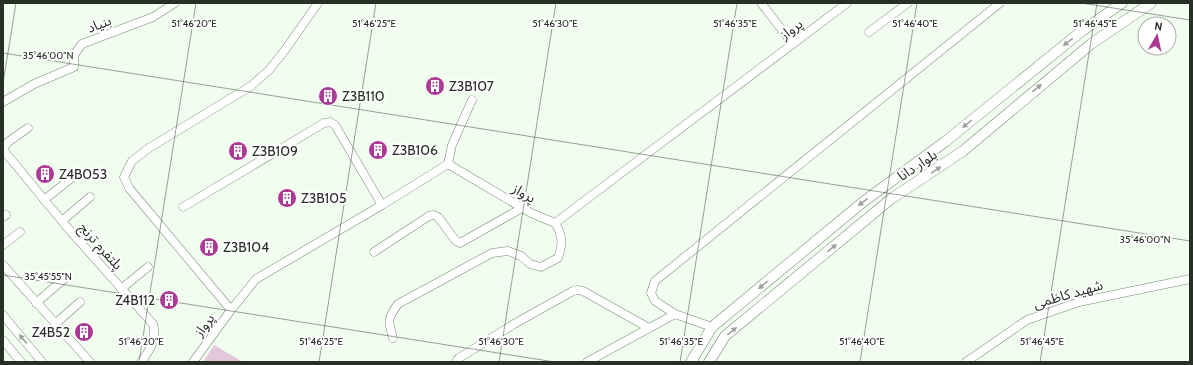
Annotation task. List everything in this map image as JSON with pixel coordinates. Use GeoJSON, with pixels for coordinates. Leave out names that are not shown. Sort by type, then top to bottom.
{"type":"FeatureCollection","features":[{"type":"Feature","properties":{"kind":"street","name":"بنیاد"},"geometry":{"type":"LineString","coordinates":[[3,102],[34,84],[74,67],[74,55],[82,44],[153,17],[175,3]]}},
{"type":"Feature","properties":{"kind":"street"},"geometry":{"type":"LineString","coordinates":[[231,310],[129,188],[124,177],[132,161],[149,148],[251,86],[269,70],[318,3]]}},
{"type":"Feature","properties":{"kind":"street"},"geometry":{"type":"LineString","coordinates":[[761,3],[793,44]]}},
{"type":"Feature","properties":{"kind":"street","name":"پرواز"},"geometry":{"type":"LineString","coordinates":[[194,362],[231,310],[256,279],[382,205],[448,164],[531,213],[555,223],[847,3]]}},
{"type":"Feature","properties":{"kind":"street"},"geometry":{"type":"LineString","coordinates":[[869,32],[908,3]]}},
{"type":"Feature","properties":{"kind":"street"},"geometry":{"type":"LineString","coordinates":[[712,327],[675,314],[655,301],[651,293],[655,281],[1000,3]]}},
{"type":"Feature","properties":{"kind":"street","name":"بلوار دانا"},"geometry":{"type":"LineString","coordinates":[[691,362],[712,327],[863,202],[946,141],[1082,31],[1122,3]]}},
{"type":"Feature","properties":{"kind":"street","name":"بلوار دانا"},"geometry":{"type":"LineString","coordinates":[[709,362],[725,336],[885,204],[963,151],[1091,44],[1151,3]]}},
{"type":"Feature","properties":{"kind":"street"},"geometry":{"type":"LineString","coordinates":[[448,164],[452,145],[472,100]]}},
{"type":"Feature","properties":{"kind":"street"},"geometry":{"type":"LineString","coordinates":[[183,207],[324,123],[330,122],[335,125],[382,205]]}},
{"type":"Feature","properties":{"kind":"street","name":"پلتفرم ترنج"},"geometry":{"type":"LineString","coordinates":[[28,128],[8,142],[4,148],[4,152],[62,221],[153,324],[155,331],[152,345],[142,362]]}},
{"type":"Feature","properties":{"kind":"street"},"geometry":{"type":"LineString","coordinates":[[44,200],[74,176]]}},
{"type":"Feature","properties":{"kind":"street","name":"پلتفرم ترنج"},"geometry":{"type":"LineString","coordinates":[[62,221],[90,197]]}},
{"type":"Feature","properties":{"kind":"street"},"geometry":{"type":"LineString","coordinates":[[374,252],[429,216],[434,215],[438,217],[456,241],[460,243],[522,208]]}},
{"type":"Feature","properties":{"kind":"street"},"geometry":{"type":"LineString","coordinates":[[393,338],[389,323],[391,314],[398,304],[492,253],[508,251],[521,256],[530,264],[541,267],[558,258],[562,248],[561,232],[555,223]]}},
{"type":"Feature","properties":{"kind":"street"},"geometry":{"type":"LineString","coordinates":[[3,245],[20,232]]}},
{"type":"Feature","properties":{"kind":"street"},"geometry":{"type":"LineString","coordinates":[[3,265],[90,362]]}},
{"type":"Feature","properties":{"kind":"street","name":"پلتفرم ترنج"},"geometry":{"type":"LineString","coordinates":[[121,289],[148,267]]}},
{"type":"Feature","properties":{"kind":"street"},"geometry":{"type":"LineString","coordinates":[[36,303],[64,279]]}},
{"type":"Feature","properties":{"kind":"street","name":"شهید کاظمی"},"geometry":{"type":"LineString","coordinates":[[966,362],[1027,320],[1079,302],[1190,279]]}},
{"type":"Feature","properties":{"kind":"street"},"geometry":{"type":"LineString","coordinates":[[458,362],[457,360],[459,358],[514,324],[573,291],[578,290],[583,291],[649,328]]}},
{"type":"Feature","properties":{"kind":"street"},"geometry":{"type":"LineString","coordinates":[[55,324],[80,302]]}},
{"type":"Feature","properties":{"kind":"street"},"geometry":{"type":"LineString","coordinates":[[587,362],[675,314]]}},
{"type":"Feature","properties":{"kind":"street"},"geometry":{"type":"LineString","coordinates":[[3,315],[42,362]]}},
{"type":"Feature","properties":{"kind":"street"},"geometry":{"type":"LineString","coordinates":[[3,340],[21,362]]}},
{"type":"Feature","properties":{"kind":"shaded area"},"geometry":{"type":"Polygon","coordinates":[[[214,345],[243,362],[203,362],[214,345]]]}},
{"type":"Feature","properties":{"kind":"place","name":"Z3B107"},"geometry":{"type":"Point","coordinates":[435,86]}},
{"type":"Feature","properties":{"kind":"place","name":"Z3B110"},"geometry":{"type":"Point","coordinates":[328,96]}},
{"type":"Feature","properties":{"kind":"place","name":"Z3B106"},"geometry":{"type":"Point","coordinates":[378,150]}},
{"type":"Feature","properties":{"kind":"place","name":"Z3B109"},"geometry":{"type":"Point","coordinates":[238,151]}},
{"type":"Feature","properties":{"kind":"place","name":"Z4B053"},"geometry":{"type":"Point","coordinates":[45,174]}},
{"type":"Feature","properties":{"kind":"place","name":"Z3B105"},"geometry":{"type":"Point","coordinates":[287,198]}},
{"type":"Feature","properties":{"kind":"place","name":"Z3B104"},"geometry":{"type":"Point","coordinates":[209,247]}},
{"type":"Feature","properties":{"kind":"place","name":"Z4B112"},"geometry":{"type":"Point","coordinates":[169,300]}},
{"type":"Feature","properties":{"kind":"place","name":"Z4B52"},"geometry":{"type":"Point","coordinates":[84,332]}}]}
